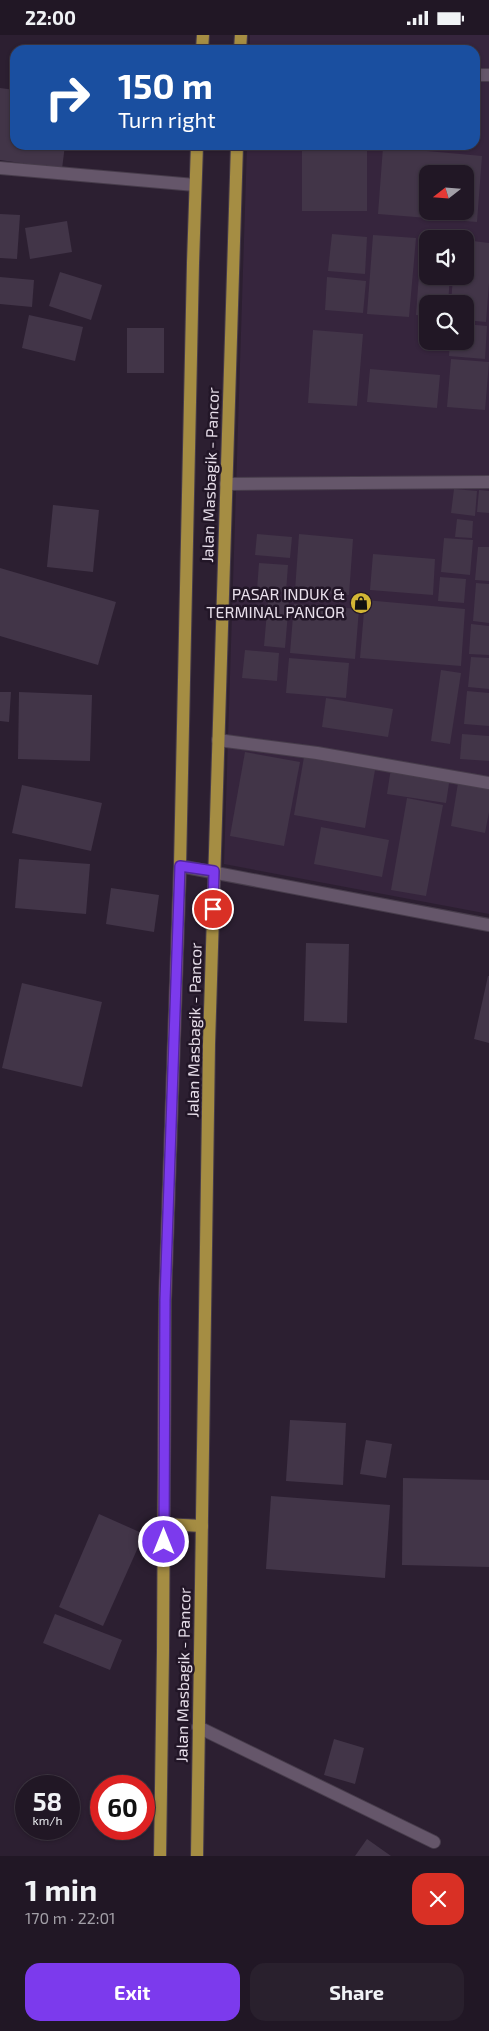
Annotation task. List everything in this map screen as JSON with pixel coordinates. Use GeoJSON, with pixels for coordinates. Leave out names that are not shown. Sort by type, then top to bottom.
{"type":"FeatureCollection","features":[{"type":"Feature","properties":{"kind":"main road","name":"Jalan Masbagik - Pancor"},"geometry":{"type":"LineString","coordinates":[[160,1856],[165,1300],[180,866],[198,150]]}},
{"type":"Feature","properties":{"kind":"main road","name":"Jalan Masbagik - Pancor"},"geometry":{"type":"LineString","coordinates":[[196,1856],[209,1053],[237,150]]}},
{"type":"Feature","properties":{"kind":"main road"},"geometry":{"type":"LineString","coordinates":[[164,1524],[202,1526]]}},
{"type":"Feature","properties":{"kind":"street"},"geometry":{"type":"LineString","coordinates":[[0,168],[196,185]]}},
{"type":"Feature","properties":{"kind":"street"},"geometry":{"type":"LineString","coordinates":[[226,484],[489,482]]}},
{"type":"Feature","properties":{"kind":"street"},"geometry":{"type":"LineString","coordinates":[[218,740],[317,753],[489,783]]}},
{"type":"Feature","properties":{"kind":"street"},"geometry":{"type":"LineString","coordinates":[[180,866],[489,925]]}},
{"type":"Feature","properties":{"kind":"street"},"geometry":{"type":"LineString","coordinates":[[198,1727],[434,1842]]}},
{"type":"Feature","properties":{"kind":"shaded area","name":"PASAR INDUK & TERMINAL PANCOR"},"geometry":{"type":"Polygon","coordinates":[[[250,35],[489,35],[489,914],[224,864],[247,150],[480,150],[480,45],[250,45],[250,35]]]}},
{"type":"Feature","properties":{"kind":"building"},"geometry":{"type":"Polygon","coordinates":[[[0,88],[10,89],[10,150],[64,150],[62,169],[0,160],[0,88]]]}},
{"type":"Feature","properties":{"kind":"building"},"geometry":{"type":"Polygon","coordinates":[[[302,150],[367,150],[367,211],[302,211],[302,150]]]}},
{"type":"Feature","properties":{"kind":"building"},"geometry":{"type":"Polygon","coordinates":[[[383,150],[416,150],[482,156],[477,222],[452,220],[474,220],[474,165],[419,165],[419,217],[378,214],[383,150]]]}},
{"type":"Feature","properties":{"kind":"building"},"geometry":{"type":"Polygon","coordinates":[[[0,214],[20,215],[17,259],[0,258],[0,214]]]}},
{"type":"Feature","properties":{"kind":"building"},"geometry":{"type":"Polygon","coordinates":[[[67,221],[72,252],[30,259],[25,228],[67,221]]]}},
{"type":"Feature","properties":{"kind":"building"},"geometry":{"type":"Polygon","coordinates":[[[332,234],[367,237],[365,274],[328,271],[332,234]]]}},
{"type":"Feature","properties":{"kind":"building"},"geometry":{"type":"Polygon","coordinates":[[[373,235],[416,238],[409,317],[367,314],[373,235]]]}},
{"type":"Feature","properties":{"kind":"building"},"geometry":{"type":"Polygon","coordinates":[[[474,241],[489,243],[489,283],[486,322],[474,321],[474,295],[452,295],[452,285],[474,285],[474,241]]]}},
{"type":"Feature","properties":{"kind":"building"},"geometry":{"type":"Polygon","coordinates":[[[60,272],[102,285],[91,320],[49,306],[60,272]]]}},
{"type":"Feature","properties":{"kind":"building"},"geometry":{"type":"Polygon","coordinates":[[[419,274],[419,285],[449,285],[449,295],[419,295],[419,315],[416,315],[419,274]]]}},
{"type":"Feature","properties":{"kind":"building"},"geometry":{"type":"Polygon","coordinates":[[[0,277],[34,280],[32,307],[0,304],[0,277]]]}},
{"type":"Feature","properties":{"kind":"building"},"geometry":{"type":"Polygon","coordinates":[[[327,277],[366,281],[363,313],[325,310],[327,277]]]}},
{"type":"Feature","properties":{"kind":"building"},"geometry":{"type":"Polygon","coordinates":[[[29,315],[83,327],[75,361],[22,348],[29,315]]]}},
{"type":"Feature","properties":{"kind":"building"},"geometry":{"type":"Polygon","coordinates":[[[474,325],[487,326],[485,359],[449,356],[449,350],[474,350],[474,325]]]}},
{"type":"Feature","properties":{"kind":"building"},"geometry":{"type":"Polygon","coordinates":[[[127,328],[164,328],[164,373],[127,373],[127,328]]]}},
{"type":"Feature","properties":{"kind":"building"},"geometry":{"type":"Polygon","coordinates":[[[313,330],[363,334],[357,406],[308,403],[313,330]]]}},
{"type":"Feature","properties":{"kind":"building"},"geometry":{"type":"Polygon","coordinates":[[[451,359],[489,362],[485,410],[447,407],[451,359]]]}},
{"type":"Feature","properties":{"kind":"building"},"geometry":{"type":"Polygon","coordinates":[[[370,369],[440,375],[437,408],[367,402],[370,369]]]}},
{"type":"Feature","properties":{"kind":"building"},"geometry":{"type":"Polygon","coordinates":[[[454,489],[477,491],[475,516],[451,513],[454,489]]]}},
{"type":"Feature","properties":{"kind":"building"},"geometry":{"type":"Polygon","coordinates":[[[479,490],[489,491],[489,513],[477,512],[479,490]]]}},
{"type":"Feature","properties":{"kind":"building"},"geometry":{"type":"Polygon","coordinates":[[[53,505],[99,510],[93,572],[47,567],[53,505]]]}},
{"type":"Feature","properties":{"kind":"building"},"geometry":{"type":"Polygon","coordinates":[[[457,519],[473,521],[472,538],[455,537],[457,519]]]}},
{"type":"Feature","properties":{"kind":"building"},"geometry":{"type":"Polygon","coordinates":[[[257,534],[292,537],[290,558],[255,555],[257,534]]]}},
{"type":"Feature","properties":{"kind":"building"},"geometry":{"type":"Polygon","coordinates":[[[299,534],[353,539],[349,595],[295,591],[299,534]]]}},
{"type":"Feature","properties":{"kind":"building"},"geometry":{"type":"Polygon","coordinates":[[[444,538],[473,540],[470,575],[441,572],[444,538]]]}},
{"type":"Feature","properties":{"kind":"building"},"geometry":{"type":"Polygon","coordinates":[[[478,547],[489,547],[489,581],[475,580],[478,547]]]}},
{"type":"Feature","properties":{"kind":"building"},"geometry":{"type":"Polygon","coordinates":[[[373,554],[435,559],[433,595],[370,590],[373,554]]]}},
{"type":"Feature","properties":{"kind":"building"},"geometry":{"type":"Polygon","coordinates":[[[259,563],[288,565],[286,592],[257,590],[259,563]]]}},
{"type":"Feature","properties":{"kind":"building"},"geometry":{"type":"Polygon","coordinates":[[[0,568],[116,602],[98,665],[0,636],[0,568]]]}},
{"type":"Feature","properties":{"kind":"building"},"geometry":{"type":"Polygon","coordinates":[[[440,577],[466,579],[464,603],[438,601],[440,577]]]}},
{"type":"Feature","properties":{"kind":"building"},"geometry":{"type":"Polygon","coordinates":[[[476,583],[489,584],[489,623],[473,621],[476,583]]]}},
{"type":"Feature","properties":{"kind":"building"},"geometry":{"type":"Polygon","coordinates":[[[268,600],[289,601],[285,648],[264,646],[268,600]]]}},
{"type":"Feature","properties":{"kind":"building"},"geometry":{"type":"Polygon","coordinates":[[[365,600],[465,609],[461,666],[360,658],[365,600]]]}},
{"type":"Feature","properties":{"kind":"building"},"geometry":{"type":"Polygon","coordinates":[[[294,604],[359,609],[355,659],[290,653],[294,604]]]}},
{"type":"Feature","properties":{"kind":"building"},"geometry":{"type":"Polygon","coordinates":[[[471,624],[489,626],[489,655],[469,654],[471,624]]]}},
{"type":"Feature","properties":{"kind":"building"},"geometry":{"type":"Polygon","coordinates":[[[245,650],[279,653],[277,681],[242,678],[245,650]]]}},
{"type":"Feature","properties":{"kind":"building"},"geometry":{"type":"Polygon","coordinates":[[[471,657],[489,658],[489,689],[468,687],[471,657]]]}},
{"type":"Feature","properties":{"kind":"building"},"geometry":{"type":"Polygon","coordinates":[[[289,658],[349,663],[346,698],[286,693],[289,658]]]}},
{"type":"Feature","properties":{"kind":"building"},"geometry":{"type":"Polygon","coordinates":[[[441,670],[461,673],[450,744],[431,741],[441,670]]]}},
{"type":"Feature","properties":{"kind":"building"},"geometry":{"type":"Polygon","coordinates":[[[467,691],[489,693],[489,726],[464,724],[467,691]]]}},
{"type":"Feature","properties":{"kind":"building"},"geometry":{"type":"Polygon","coordinates":[[[0,692],[11,692],[9,722],[0,721],[0,692]]]}},
{"type":"Feature","properties":{"kind":"building"},"geometry":{"type":"Polygon","coordinates":[[[19,692],[92,695],[90,761],[18,759],[19,692]]]}},
{"type":"Feature","properties":{"kind":"building"},"geometry":{"type":"Polygon","coordinates":[[[326,698],[393,709],[388,737],[322,727],[326,698]]]}},
{"type":"Feature","properties":{"kind":"building"},"geometry":{"type":"Polygon","coordinates":[[[462,734],[489,736],[489,761],[460,759],[462,734]]]}},
{"type":"Feature","properties":{"kind":"building"},"geometry":{"type":"Polygon","coordinates":[[[245,752],[300,762],[284,846],[230,836],[245,752]]]}},
{"type":"Feature","properties":{"kind":"building"},"geometry":{"type":"Polygon","coordinates":[[[304,757],[375,770],[365,828],[294,815],[304,757]]]}},
{"type":"Feature","properties":{"kind":"building"},"geometry":{"type":"Polygon","coordinates":[[[391,768],[450,777],[446,803],[387,794],[391,768]]]}},
{"type":"Feature","properties":{"kind":"building"},"geometry":{"type":"Polygon","coordinates":[[[458,783],[489,788],[489,812],[485,833],[451,826],[458,783]]]}},
{"type":"Feature","properties":{"kind":"building"},"geometry":{"type":"Polygon","coordinates":[[[22,785],[102,803],[91,851],[12,833],[22,785]]]}},
{"type":"Feature","properties":{"kind":"building"},"geometry":{"type":"Polygon","coordinates":[[[407,798],[443,805],[426,896],[391,890],[407,798]]]}},
{"type":"Feature","properties":{"kind":"building"},"geometry":{"type":"Polygon","coordinates":[[[321,827],[389,840],[382,877],[314,864],[321,827]]]}},
{"type":"Feature","properties":{"kind":"building"},"geometry":{"type":"Polygon","coordinates":[[[19,859],[90,864],[86,914],[15,908],[19,859]]]}},
{"type":"Feature","properties":{"kind":"building"},"geometry":{"type":"Polygon","coordinates":[[[111,888],[159,895],[154,932],[106,924],[111,888]]]}},
{"type":"Feature","properties":{"kind":"building"},"geometry":{"type":"Polygon","coordinates":[[[306,943],[349,944],[347,1023],[304,1021],[306,943]]]}},
{"type":"Feature","properties":{"kind":"building"},"geometry":{"type":"Polygon","coordinates":[[[489,976],[489,1043],[474,1039],[489,976]]]}},
{"type":"Feature","properties":{"kind":"building"},"geometry":{"type":"Polygon","coordinates":[[[22,983],[102,1002],[82,1087],[2,1068],[22,983]]]}},
{"type":"Feature","properties":{"kind":"building"},"geometry":{"type":"Polygon","coordinates":[[[290,1420],[346,1423],[343,1485],[286,1481],[290,1420]]]}},
{"type":"Feature","properties":{"kind":"building"},"geometry":{"type":"Polygon","coordinates":[[[366,1440],[392,1444],[386,1478],[360,1474],[366,1440]]]}},
{"type":"Feature","properties":{"kind":"building"},"geometry":{"type":"Polygon","coordinates":[[[403,1478],[489,1480],[489,1567],[402,1565],[403,1478]]]}},
{"type":"Feature","properties":{"kind":"building"},"geometry":{"type":"Polygon","coordinates":[[[271,1496],[390,1505],[385,1578],[266,1569],[271,1496]]]}},
{"type":"Feature","properties":{"kind":"building"},"geometry":{"type":"Polygon","coordinates":[[[99,1514],[144,1534],[103,1626],[59,1607],[99,1514]]]}},
{"type":"Feature","properties":{"kind":"building"},"geometry":{"type":"Polygon","coordinates":[[[55,1614],[122,1640],[110,1670],[43,1643],[55,1614]]]}},
{"type":"Feature","properties":{"kind":"building"},"geometry":{"type":"Polygon","coordinates":[[[334,1739],[364,1748],[355,1784],[324,1775],[334,1739]]]}},
{"type":"Feature","properties":{"kind":"building"},"geometry":{"type":"Polygon","coordinates":[[[367,1839],[391,1856],[355,1856],[367,1839]]]}},
{"type":"Feature","properties":{"kind":"place","name":"PASAR INDUK & TERMINAL PANCOR"},"geometry":{"type":"Point","coordinates":[361,603]}},
{"type":"Feature","properties":{"kind":"route"},"geometry":{"type":"LineString","coordinates":[[164,1542],[165,1300],[180,866],[214,871],[213,909]]}}]}
